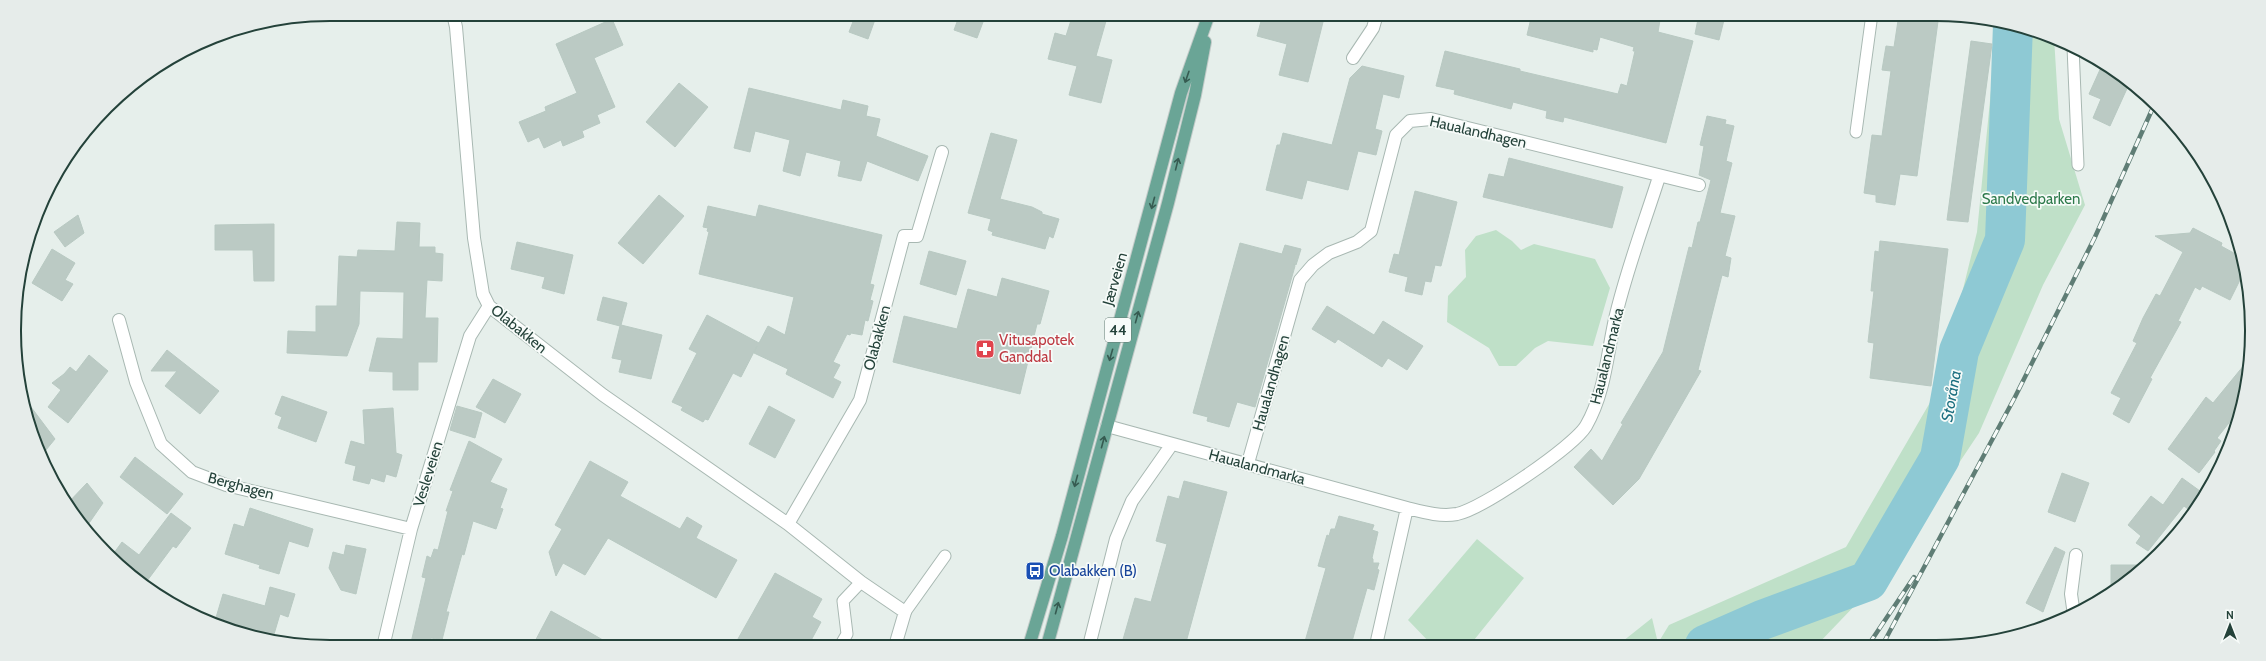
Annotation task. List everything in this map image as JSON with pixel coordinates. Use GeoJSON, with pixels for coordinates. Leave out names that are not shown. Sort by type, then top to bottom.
{"type":"FeatureCollection","features":[{"type":"Feature","properties":{"kind":"main road","name":"Jærveien"},"geometry":{"type":"LineString","coordinates":[[1031,640],[1062,536],[1182,93],[1208,21]]}},
{"type":"Feature","properties":{"kind":"main road","name":"Jærveien"},"geometry":{"type":"LineString","coordinates":[[1049,640],[1193,103],[1209,21]]}},
{"type":"Feature","properties":{"kind":"street","name":"Olabakken"},"geometry":{"type":"LineString","coordinates":[[455,21],[474,238],[483,294],[489,306],[603,395],[788,524],[861,582],[905,612]]}},
{"type":"Feature","properties":{"kind":"street"},"geometry":{"type":"LineString","coordinates":[[1353,58],[1373,28],[1375,21]]}},
{"type":"Feature","properties":{"kind":"street","name":"Haualandhagen"},"geometry":{"type":"LineString","coordinates":[[1248,464],[1300,280],[1313,265],[1329,253],[1357,242],[1371,231],[1396,135],[1410,121],[1431,119],[1699,186]]}},
{"type":"Feature","properties":{"kind":"street","name":"Olabakken"},"geometry":{"type":"LineString","coordinates":[[788,524],[860,400],[904,236],[917,236],[942,152]]}},
{"type":"Feature","properties":{"kind":"street","name":"Haualandmarka"},"geometry":{"type":"LineString","coordinates":[[1107,426],[1406,508],[1437,514],[1458,514],[1511,487],[1560,451],[1585,427],[1599,399],[1616,317],[1659,177]]}},
{"type":"Feature","properties":{"kind":"street","name":"Vesleveien"},"geometry":{"type":"LineString","coordinates":[[385,640],[411,530],[470,336],[489,306]]}},
{"type":"Feature","properties":{"kind":"street","name":"Berghagen"},"geometry":{"type":"LineString","coordinates":[[119,320],[136,382],[161,444],[192,472],[226,485],[411,530]]}},
{"type":"Feature","properties":{"kind":"street"},"geometry":{"type":"LineString","coordinates":[[1091,640],[1116,539],[1126,513],[1132,501],[1172,444]]}},
{"type":"Feature","properties":{"kind":"street"},"geometry":{"type":"LineString","coordinates":[[1377,640],[1406,508]]}},
{"type":"Feature","properties":{"kind":"street"},"geometry":{"type":"LineString","coordinates":[[2073,607],[2072,594],[2076,555]]}},
{"type":"Feature","properties":{"kind":"street"},"geometry":{"type":"LineString","coordinates":[[897,640],[905,612]]}},
{"type":"Feature","properties":{"kind":"lane"},"geometry":{"type":"LineString","coordinates":[[1856,132],[1871,21]]}},
{"type":"Feature","properties":{"kind":"lane"},"geometry":{"type":"LineString","coordinates":[[2073,54],[2078,165]]}},
{"type":"Feature","properties":{"kind":"lane"},"geometry":{"type":"LineString","coordinates":[[905,612],[945,556]]}},
{"type":"Feature","properties":{"kind":"lane"},"geometry":{"type":"LineString","coordinates":[[844,640],[847,634],[843,601],[861,582]]}},
{"type":"Feature","properties":{"kind":"green space","name":"Sandvedparken"},"geometry":{"type":"Polygon","coordinates":[[[1997,27],[2035,37],[2055,45],[2059,119],[2085,205],[2043,285],[1979,433],[1885,574],[1822,640],[1660,640],[1669,625],[1846,547],[1939,387],[1977,232],[1997,27]]]}},
{"type":"Feature","properties":{"kind":"green space"},"geometry":{"type":"Polygon","coordinates":[[[1496,230],[1512,241],[1521,250],[1534,244],[1595,259],[1610,288],[1593,346],[1548,341],[1535,348],[1516,366],[1499,366],[1489,348],[1447,322],[1448,296],[1466,277],[1465,250],[1476,236],[1496,230]]]}},
{"type":"Feature","properties":{"kind":"green space"},"geometry":{"type":"Polygon","coordinates":[[[1477,539],[1524,578],[1474,640],[1427,640],[1408,620],[1477,539]]]}},
{"type":"Feature","properties":{"kind":"green space","name":"Sandvedparken"},"geometry":{"type":"Polygon","coordinates":[[[1652,618],[1657,640],[1624,640],[1652,618]]]}},
{"type":"Feature","properties":{"kind":"building"},"geometry":{"type":"Polygon","coordinates":[[[608,21],[613,21],[623,45],[594,58],[615,107],[597,115],[600,123],[582,131],[584,137],[563,146],[561,140],[544,148],[539,137],[528,142],[519,122],[546,111],[545,107],[577,93],[556,44],[608,21]]]}},
{"type":"Feature","properties":{"kind":"building"},"geometry":{"type":"Polygon","coordinates":[[[853,21],[874,21],[868,39],[849,32],[853,21]]]}},
{"type":"Feature","properties":{"kind":"building"},"geometry":{"type":"Polygon","coordinates":[[[957,21],[983,21],[977,38],[954,30],[957,21]]]}},
{"type":"Feature","properties":{"kind":"building"},"geometry":{"type":"Polygon","coordinates":[[[1071,21],[1106,21],[1096,56],[1112,60],[1101,103],[1069,95],[1077,66],[1048,59],[1055,33],[1066,36],[1071,21]]]}},
{"type":"Feature","properties":{"kind":"building"},"geometry":{"type":"Polygon","coordinates":[[[1261,21],[1323,21],[1308,82],[1279,75],[1287,44],[1257,36],[1261,21]]]}},
{"type":"Feature","properties":{"kind":"building"},"geometry":{"type":"Polygon","coordinates":[[[1530,21],[1660,21],[1658,32],[1693,41],[1666,143],[1564,117],[1563,122],[1546,118],[1547,111],[1513,102],[1511,109],[1454,94],[1455,90],[1436,86],[1445,51],[1520,69],[1520,71],[1618,94],[1621,84],[1627,86],[1635,51],[1633,51],[1634,47],[1600,37],[1597,50],[1593,49],[1593,52],[1527,35],[1530,21]]]}},
{"type":"Feature","properties":{"kind":"building"},"geometry":{"type":"Polygon","coordinates":[[[1698,21],[1724,21],[1719,40],[1695,34],[1698,21]]]}},
{"type":"Feature","properties":{"kind":"building"},"geometry":{"type":"Polygon","coordinates":[[[1898,21],[1938,21],[1917,176],[1900,174],[1895,205],[1876,202],[1876,195],[1864,193],[1872,135],[1882,136],[1891,71],[1882,70],[1886,46],[1894,47],[1898,21]]]}},
{"type":"Feature","properties":{"kind":"building"},"geometry":{"type":"Polygon","coordinates":[[[1971,41],[1992,44],[1968,222],[1947,220],[1971,41]]]}},
{"type":"Feature","properties":{"kind":"building"},"geometry":{"type":"Polygon","coordinates":[[[1362,66],[1404,76],[1399,98],[1383,94],[1375,129],[1382,131],[1376,155],[1358,151],[1348,190],[1307,180],[1302,199],[1266,190],[1277,145],[1280,145],[1283,133],[1332,145],[1350,78],[1362,66]]]}},
{"type":"Feature","properties":{"kind":"building"},"geometry":{"type":"Polygon","coordinates":[[[2100,69],[2127,88],[2110,126],[2093,118],[2101,99],[2089,94],[2100,69]]]}},
{"type":"Feature","properties":{"kind":"building"},"geometry":{"type":"Polygon","coordinates":[[[679,83],[708,107],[675,147],[646,122],[679,83]]]}},
{"type":"Feature","properties":{"kind":"building"},"geometry":{"type":"Polygon","coordinates":[[[749,88],[841,110],[843,100],[868,106],[866,116],[880,119],[876,136],[928,156],[918,181],[867,161],[861,181],[838,176],[841,161],[806,152],[800,176],[783,171],[790,140],[755,131],[750,152],[734,148],[749,88]]]}},
{"type":"Feature","properties":{"kind":"building"},"geometry":{"type":"Polygon","coordinates":[[[1707,116],[1726,120],[1725,124],[1734,126],[1726,161],[1732,163],[1720,213],[1735,216],[1725,256],[1731,258],[1728,277],[1722,275],[1698,370],[1701,371],[1639,479],[1613,505],[1574,467],[1591,449],[1602,461],[1623,424],[1621,423],[1663,352],[1689,247],[1692,248],[1698,222],[1700,222],[1711,180],[1699,175],[1704,146],[1700,145],[1707,116]]]}},
{"type":"Feature","properties":{"kind":"building"},"geometry":{"type":"Polygon","coordinates":[[[991,133],[1017,140],[1000,199],[1032,207],[1042,212],[1042,214],[1059,219],[1053,238],[1049,236],[1045,249],[992,235],[993,232],[988,230],[991,219],[968,213],[991,133]]]}},
{"type":"Feature","properties":{"kind":"building"},"geometry":{"type":"Polygon","coordinates":[[[1509,158],[1623,187],[1612,228],[1483,197],[1489,174],[1504,177],[1509,158]]]}},
{"type":"Feature","properties":{"kind":"building"},"geometry":{"type":"Polygon","coordinates":[[[1415,191],[1457,202],[1441,266],[1435,265],[1431,282],[1425,281],[1422,295],[1405,291],[1408,277],[1389,272],[1394,254],[1399,255],[1415,191]]]}},
{"type":"Feature","properties":{"kind":"building"},"geometry":{"type":"Polygon","coordinates":[[[659,195],[684,216],[643,264],[618,243],[659,195]]]}},
{"type":"Feature","properties":{"kind":"building"},"geometry":{"type":"Polygon","coordinates":[[[759,205],[882,235],[870,284],[874,285],[870,300],[873,301],[868,321],[865,320],[862,335],[851,333],[850,335],[847,334],[833,362],[840,365],[833,378],[841,382],[833,398],[786,374],[788,369],[754,353],[757,346],[741,377],[733,373],[708,420],[705,419],[703,422],[681,410],[683,407],[672,402],[697,353],[689,349],[707,315],[759,343],[768,326],[785,335],[794,297],[699,274],[709,232],[707,231],[708,228],[703,227],[708,206],[756,217],[759,205]]]}},
{"type":"Feature","properties":{"kind":"building"},"geometry":{"type":"Polygon","coordinates":[[[78,215],[84,233],[65,247],[54,232],[78,215]]]}},
{"type":"Feature","properties":{"kind":"building"},"geometry":{"type":"Polygon","coordinates":[[[397,222],[420,223],[419,247],[435,247],[435,253],[443,254],[442,281],[427,280],[425,318],[438,318],[437,362],[418,362],[418,390],[393,390],[393,372],[369,371],[377,338],[403,339],[404,292],[360,291],[359,324],[347,356],[287,353],[288,331],[316,332],[316,306],[337,306],[339,256],[357,257],[358,250],[395,251],[397,222]]]}},
{"type":"Feature","properties":{"kind":"building"},"geometry":{"type":"Polygon","coordinates":[[[274,224],[274,281],[254,281],[253,250],[215,250],[215,225],[274,224]]]}},
{"type":"Feature","properties":{"kind":"building"},"geometry":{"type":"Polygon","coordinates":[[[2193,228],[2222,243],[2221,246],[2235,254],[2240,279],[2230,300],[2202,286],[2200,290],[2195,287],[2178,321],[2181,322],[2150,378],[2152,379],[2129,423],[2113,414],[2121,398],[2111,393],[2137,343],[2133,341],[2143,318],[2156,294],[2160,296],[2183,252],[2155,236],[2190,233],[2193,228]]]}},
{"type":"Feature","properties":{"kind":"building"},"geometry":{"type":"Polygon","coordinates":[[[1880,241],[1948,249],[1931,386],[1870,378],[1874,343],[1868,342],[1874,291],[1871,291],[1875,251],[1879,252],[1880,241]]]}},
{"type":"Feature","properties":{"kind":"building"},"geometry":{"type":"Polygon","coordinates":[[[517,242],[573,255],[564,294],[542,288],[545,277],[511,269],[517,242]]]}},
{"type":"Feature","properties":{"kind":"building"},"geometry":{"type":"Polygon","coordinates":[[[1240,243],[1282,254],[1285,245],[1301,249],[1296,265],[1293,264],[1295,266],[1255,407],[1237,402],[1229,427],[1207,421],[1208,417],[1193,413],[1240,243]]]}},
{"type":"Feature","properties":{"kind":"building"},"geometry":{"type":"Polygon","coordinates":[[[52,249],[75,263],[65,280],[73,284],[62,301],[32,283],[52,249]]]}},
{"type":"Feature","properties":{"kind":"building"},"geometry":{"type":"Polygon","coordinates":[[[929,251],[966,261],[956,295],[920,284],[929,251]]]}},
{"type":"Feature","properties":{"kind":"building"},"geometry":{"type":"Polygon","coordinates":[[[1002,278],[1049,291],[1040,324],[1037,324],[1020,394],[893,362],[904,316],[957,329],[968,289],[997,297],[1002,278]]]}},
{"type":"Feature","properties":{"kind":"building"},"geometry":{"type":"Polygon","coordinates":[[[603,297],[627,303],[621,325],[662,335],[651,379],[619,372],[622,360],[612,358],[620,326],[597,320],[603,297]]]}},
{"type":"Feature","properties":{"kind":"building"},"geometry":{"type":"Polygon","coordinates":[[[1327,306],[1374,335],[1383,321],[1423,346],[1407,370],[1388,358],[1382,367],[1338,339],[1335,343],[1312,329],[1327,306]]]}},
{"type":"Feature","properties":{"kind":"building"},"geometry":{"type":"Polygon","coordinates":[[[167,350],[219,391],[200,414],[165,386],[177,371],[151,371],[167,350]]]}},
{"type":"Feature","properties":{"kind":"building"},"geometry":{"type":"Polygon","coordinates":[[[89,355],[108,371],[68,423],[48,407],[61,390],[52,383],[64,374],[70,367],[76,372],[89,355]]]}},
{"type":"Feature","properties":{"kind":"building"},"geometry":{"type":"Polygon","coordinates":[[[2242,367],[2239,391],[2232,419],[2217,438],[2221,441],[2214,451],[2215,452],[2199,473],[2168,449],[2206,397],[2213,403],[2242,367]]]}},
{"type":"Feature","properties":{"kind":"building"},"geometry":{"type":"Polygon","coordinates":[[[493,379],[521,394],[505,423],[476,407],[493,379]]]}},
{"type":"Feature","properties":{"kind":"building"},"geometry":{"type":"Polygon","coordinates":[[[282,396],[327,412],[316,442],[278,428],[282,417],[275,414],[282,396]]]}},
{"type":"Feature","properties":{"kind":"building"},"geometry":{"type":"Polygon","coordinates":[[[457,406],[482,413],[475,438],[450,430],[457,406]]]}},
{"type":"Feature","properties":{"kind":"building"},"geometry":{"type":"Polygon","coordinates":[[[769,406],[795,420],[775,458],[749,444],[769,406]]]}},
{"type":"Feature","properties":{"kind":"building"},"geometry":{"type":"Polygon","coordinates":[[[31,407],[55,439],[46,450],[37,430],[31,407]]]}},
{"type":"Feature","properties":{"kind":"building"},"geometry":{"type":"Polygon","coordinates":[[[393,408],[396,453],[402,455],[396,477],[386,474],[384,482],[371,478],[369,484],[353,480],[356,466],[345,463],[351,441],[365,445],[363,410],[393,408]]]}},
{"type":"Feature","properties":{"kind":"building"},"geometry":{"type":"Polygon","coordinates":[[[469,441],[502,459],[490,482],[507,489],[500,508],[503,509],[496,529],[473,521],[446,612],[449,612],[442,640],[431,638],[431,640],[412,640],[426,578],[422,577],[427,556],[431,558],[434,549],[438,550],[448,511],[446,511],[453,491],[450,490],[469,441]]]}},
{"type":"Feature","properties":{"kind":"building"},"geometry":{"type":"Polygon","coordinates":[[[135,457],[183,494],[167,514],[120,477],[135,457]]]}},
{"type":"Feature","properties":{"kind":"building"},"geometry":{"type":"Polygon","coordinates":[[[590,461],[628,482],[620,496],[680,529],[687,517],[702,526],[696,538],[737,560],[716,598],[608,538],[585,575],[563,563],[556,576],[549,552],[562,529],[555,525],[590,461]]]}},
{"type":"Feature","properties":{"kind":"building"},"geometry":{"type":"Polygon","coordinates":[[[2062,473],[2089,483],[2075,522],[2048,512],[2062,473]]]}},
{"type":"Feature","properties":{"kind":"building"},"geometry":{"type":"Polygon","coordinates":[[[2182,478],[2200,491],[2188,509],[2184,506],[2148,551],[2136,543],[2141,536],[2128,525],[2151,496],[2163,505],[2182,478]]]}},
{"type":"Feature","properties":{"kind":"building"},"geometry":{"type":"Polygon","coordinates":[[[1184,481],[1227,492],[1187,640],[1123,640],[1135,598],[1151,602],[1167,544],[1156,541],[1168,496],[1179,499],[1184,481]]]}},
{"type":"Feature","properties":{"kind":"building"},"geometry":{"type":"Polygon","coordinates":[[[87,483],[103,503],[89,524],[71,499],[87,483]]]}},
{"type":"Feature","properties":{"kind":"building"},"geometry":{"type":"Polygon","coordinates":[[[250,508],[313,529],[308,547],[289,541],[279,574],[259,568],[260,565],[225,554],[234,524],[244,527],[250,508]]]}},
{"type":"Feature","properties":{"kind":"building"},"geometry":{"type":"Polygon","coordinates":[[[171,513],[191,528],[176,548],[173,546],[148,580],[126,563],[115,552],[122,542],[139,555],[171,513]]]}},
{"type":"Feature","properties":{"kind":"building"},"geometry":{"type":"Polygon","coordinates":[[[1339,516],[1374,525],[1372,530],[1378,532],[1372,558],[1373,563],[1379,563],[1377,569],[1379,570],[1374,590],[1367,588],[1352,640],[1305,640],[1326,568],[1318,566],[1327,535],[1329,536],[1331,529],[1335,529],[1339,516]]]}},
{"type":"Feature","properties":{"kind":"building"},"geometry":{"type":"Polygon","coordinates":[[[346,545],[366,549],[356,594],[341,590],[329,568],[333,552],[344,555],[346,545]]]}},
{"type":"Feature","properties":{"kind":"building"},"geometry":{"type":"Polygon","coordinates":[[[2055,547],[2065,552],[2043,612],[2026,603],[2055,547]]]}},
{"type":"Feature","properties":{"kind":"building"},"geometry":{"type":"Polygon","coordinates":[[[2111,565],[2138,565],[2124,576],[2111,585],[2111,565]]]}},
{"type":"Feature","properties":{"kind":"building"},"geometry":{"type":"Polygon","coordinates":[[[775,573],[822,599],[812,617],[821,622],[811,640],[737,640],[775,573]]]}},
{"type":"Feature","properties":{"kind":"building"},"geometry":{"type":"Polygon","coordinates":[[[270,587],[295,594],[288,617],[280,614],[274,635],[231,624],[216,618],[223,594],[265,606],[270,587]]]}},
{"type":"Feature","properties":{"kind":"building"},"geometry":{"type":"Polygon","coordinates":[[[551,611],[603,640],[536,640],[551,611]]]}},
{"type":"Feature","properties":{"kind":"waterway","name":"Storåna"},"geometry":{"type":"LineString","coordinates":[[1716,640],[1762,620],[1868,581],[1940,458],[1959,351],[2005,240],[2013,31]]}},
{"type":"Feature","properties":{"kind":"railway"},"geometry":{"type":"LineString","coordinates":[[1885,640],[2015,397],[2095,237],[2152,110]]}},
{"type":"Feature","properties":{"kind":"railway"},"geometry":{"type":"LineString","coordinates":[[1872,640],[1914,577]]}},
{"type":"Feature","properties":{"kind":"place","name":"Vitusapotek Ganddal"},"geometry":{"type":"Point","coordinates":[985,349]}},
{"type":"Feature","properties":{"kind":"place","name":"Olabakken (B)"},"geometry":{"type":"Point","coordinates":[1035,571]}}]}
